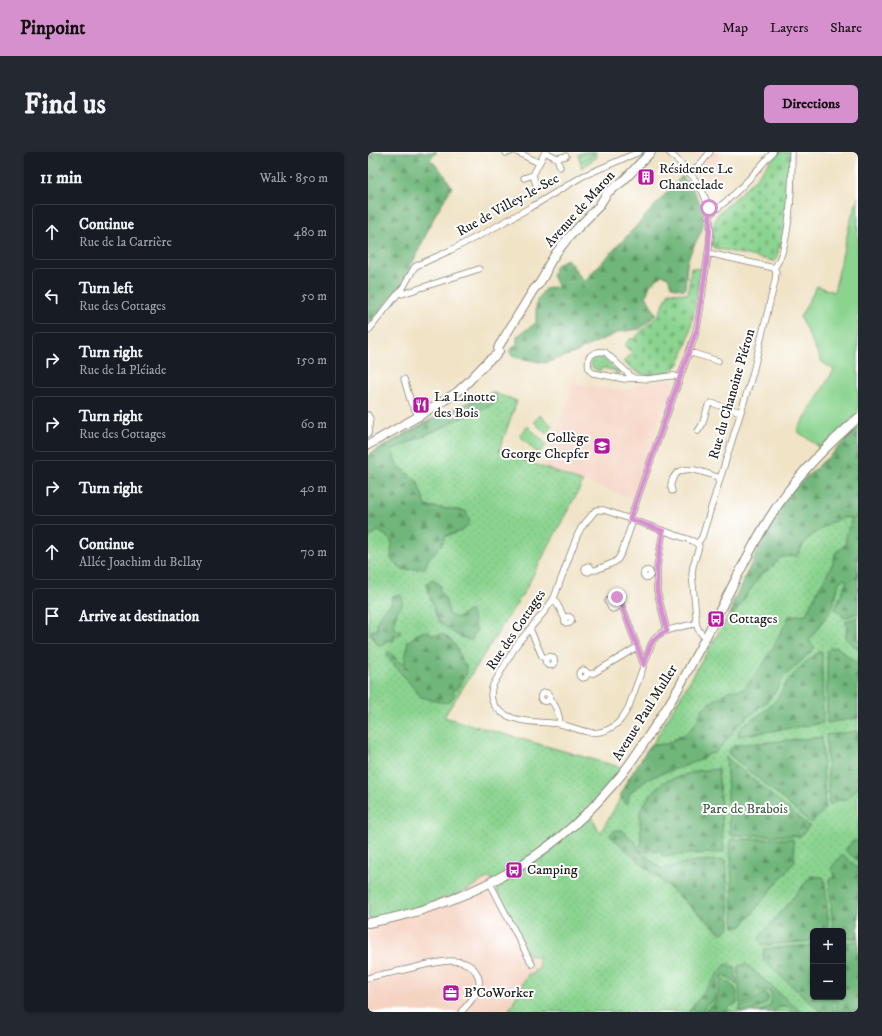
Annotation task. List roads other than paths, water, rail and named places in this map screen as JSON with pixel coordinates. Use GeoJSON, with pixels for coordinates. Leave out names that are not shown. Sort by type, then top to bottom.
{"type":"FeatureCollection","features":[{"type":"Feature","properties":{"kind":"main road","name":"Avenue de Maron"},"geometry":{"type":"LineString","coordinates":[[368,443],[442,402],[460,389],[488,361],[495,349],[498,349],[539,284],[560,247],[600,204],[607,193],[623,181],[651,152]]}},
{"type":"Feature","properties":{"kind":"main road","name":"Avenue Paul Muller"},"geometry":{"type":"LineString","coordinates":[[368,923],[395,918],[433,907],[463,896],[490,883],[526,862],[556,840],[582,818],[610,789],[639,751],[661,717],[762,531],[782,499],[829,444],[858,418]]}},
{"type":"Feature","properties":{"kind":"street"},"geometry":{"type":"LineString","coordinates":[[517,152],[539,163]]}},
{"type":"Feature","properties":{"kind":"street"},"geometry":{"type":"LineString","coordinates":[[536,185],[533,175],[545,152],[557,158],[566,156]]}},
{"type":"Feature","properties":{"kind":"street","name":"Rue de Villey-le-Sec"},"geometry":{"type":"LineString","coordinates":[[368,331],[400,292],[416,266],[494,228],[583,176],[639,152]]}},
{"type":"Feature","properties":{"kind":"street"},"geometry":{"type":"LineString","coordinates":[[591,570],[596,570],[615,562],[622,552],[698,323],[708,253],[710,214],[704,194],[698,184],[669,152]]}},
{"type":"Feature","properties":{"kind":"street"},"geometry":{"type":"LineString","coordinates":[[690,174],[710,152]]}},
{"type":"Feature","properties":{"kind":"street"},"geometry":{"type":"LineString","coordinates":[[710,214],[719,208],[747,181],[773,152]]}},
{"type":"Feature","properties":{"kind":"street","name":"Rue du Chanoine Piéron"},"geometry":{"type":"LineString","coordinates":[[705,638],[697,628],[696,624],[692,574],[693,566],[699,546],[697,544],[702,537],[755,366],[775,280],[776,272],[774,268],[783,251],[788,222],[792,152]]}},
{"type":"Feature","properties":{"kind":"street"},"geometry":{"type":"LineString","coordinates":[[557,158],[560,167]]}},
{"type":"Feature","properties":{"kind":"street"},"geometry":{"type":"LineString","coordinates":[[524,178],[533,175]]}},
{"type":"Feature","properties":{"kind":"street"},"geometry":{"type":"LineString","coordinates":[[708,253],[774,268]]}},
{"type":"Feature","properties":{"kind":"street"},"geometry":{"type":"LineString","coordinates":[[400,292],[402,294],[479,269]]}},
{"type":"Feature","properties":{"kind":"street"},"geometry":{"type":"LineString","coordinates":[[633,378],[605,352],[596,352],[588,360],[589,368],[593,373],[624,379],[648,379],[671,376],[680,378]]}},
{"type":"Feature","properties":{"kind":"street"},"geometry":{"type":"LineString","coordinates":[[689,352],[718,361]]}},
{"type":"Feature","properties":{"kind":"street"},"geometry":{"type":"LineString","coordinates":[[404,379],[411,403],[419,416]]}},
{"type":"Feature","properties":{"kind":"street"},"geometry":{"type":"LineString","coordinates":[[698,431],[702,425],[708,406],[711,403],[741,412]]}},
{"type":"Feature","properties":{"kind":"street"},"geometry":{"type":"LineString","coordinates":[[368,415],[370,419],[368,434]]}},
{"type":"Feature","properties":{"kind":"street"},"geometry":{"type":"LineString","coordinates":[[672,491],[672,480],[676,474],[682,470],[690,469],[720,478]]}},
{"type":"Feature","properties":{"kind":"street","name":"Rue des Cottages"},"geometry":{"type":"LineString","coordinates":[[696,624],[667,631],[655,638],[625,714],[621,721],[603,732],[594,733],[560,724],[522,720],[511,717],[499,710],[492,702],[491,692],[493,685],[514,649],[554,598],[577,536],[592,513],[597,510],[604,510],[697,544]]}},
{"type":"Feature","properties":{"kind":"street"},"geometry":{"type":"LineString","coordinates":[[663,531],[657,571],[657,596],[667,631]]}},
{"type":"Feature","properties":{"kind":"street"},"geometry":{"type":"LineString","coordinates":[[650,573],[657,571]]}},
{"type":"Feature","properties":{"kind":"street"},"geometry":{"type":"LineString","coordinates":[[554,598],[565,619]]}},
{"type":"Feature","properties":{"kind":"street"},"geometry":{"type":"LineString","coordinates":[[621,605],[644,665]]}},
{"type":"Feature","properties":{"kind":"street"},"geometry":{"type":"LineString","coordinates":[[530,629],[542,656],[546,660]]}},
{"type":"Feature","properties":{"kind":"street"},"geometry":{"type":"LineString","coordinates":[[587,674],[594,673],[636,645]]}},
{"type":"Feature","properties":{"kind":"street"},"geometry":{"type":"LineString","coordinates":[[549,699],[552,701],[560,718],[560,724]]}},
{"type":"Feature","properties":{"kind":"street"},"geometry":{"type":"LineString","coordinates":[[490,883],[532,964]]}},
{"type":"Feature","properties":{"kind":"street"},"geometry":{"type":"LineString","coordinates":[[368,978],[441,962],[463,963],[475,970],[480,982],[475,995],[461,1012]]}},
{"type":"Feature","properties":{"kind":"place","name":"Résidence Le Chancelade"},"geometry":{"type":"Point","coordinates":[646,177]}},
{"type":"Feature","properties":{"kind":"place","name":"La Linotte des Bois"},"geometry":{"type":"Point","coordinates":[421,405]}},
{"type":"Feature","properties":{"kind":"place","name":"Collège George Chepfer"},"geometry":{"type":"Point","coordinates":[602,446]}},
{"type":"Feature","properties":{"kind":"place","name":"Cottages"},"geometry":{"type":"Point","coordinates":[716,619]}},
{"type":"Feature","properties":{"kind":"place","name":"Camping"},"geometry":{"type":"Point","coordinates":[514,870]}},
{"type":"Feature","properties":{"kind":"place","name":"B’CoWorker"},"geometry":{"type":"Point","coordinates":[451,993]}},
{"type":"Feature","properties":{"kind":"park label","name":"Parc de Brabois"},"geometry":{"type":"Point","coordinates":[745,809]}}]}
